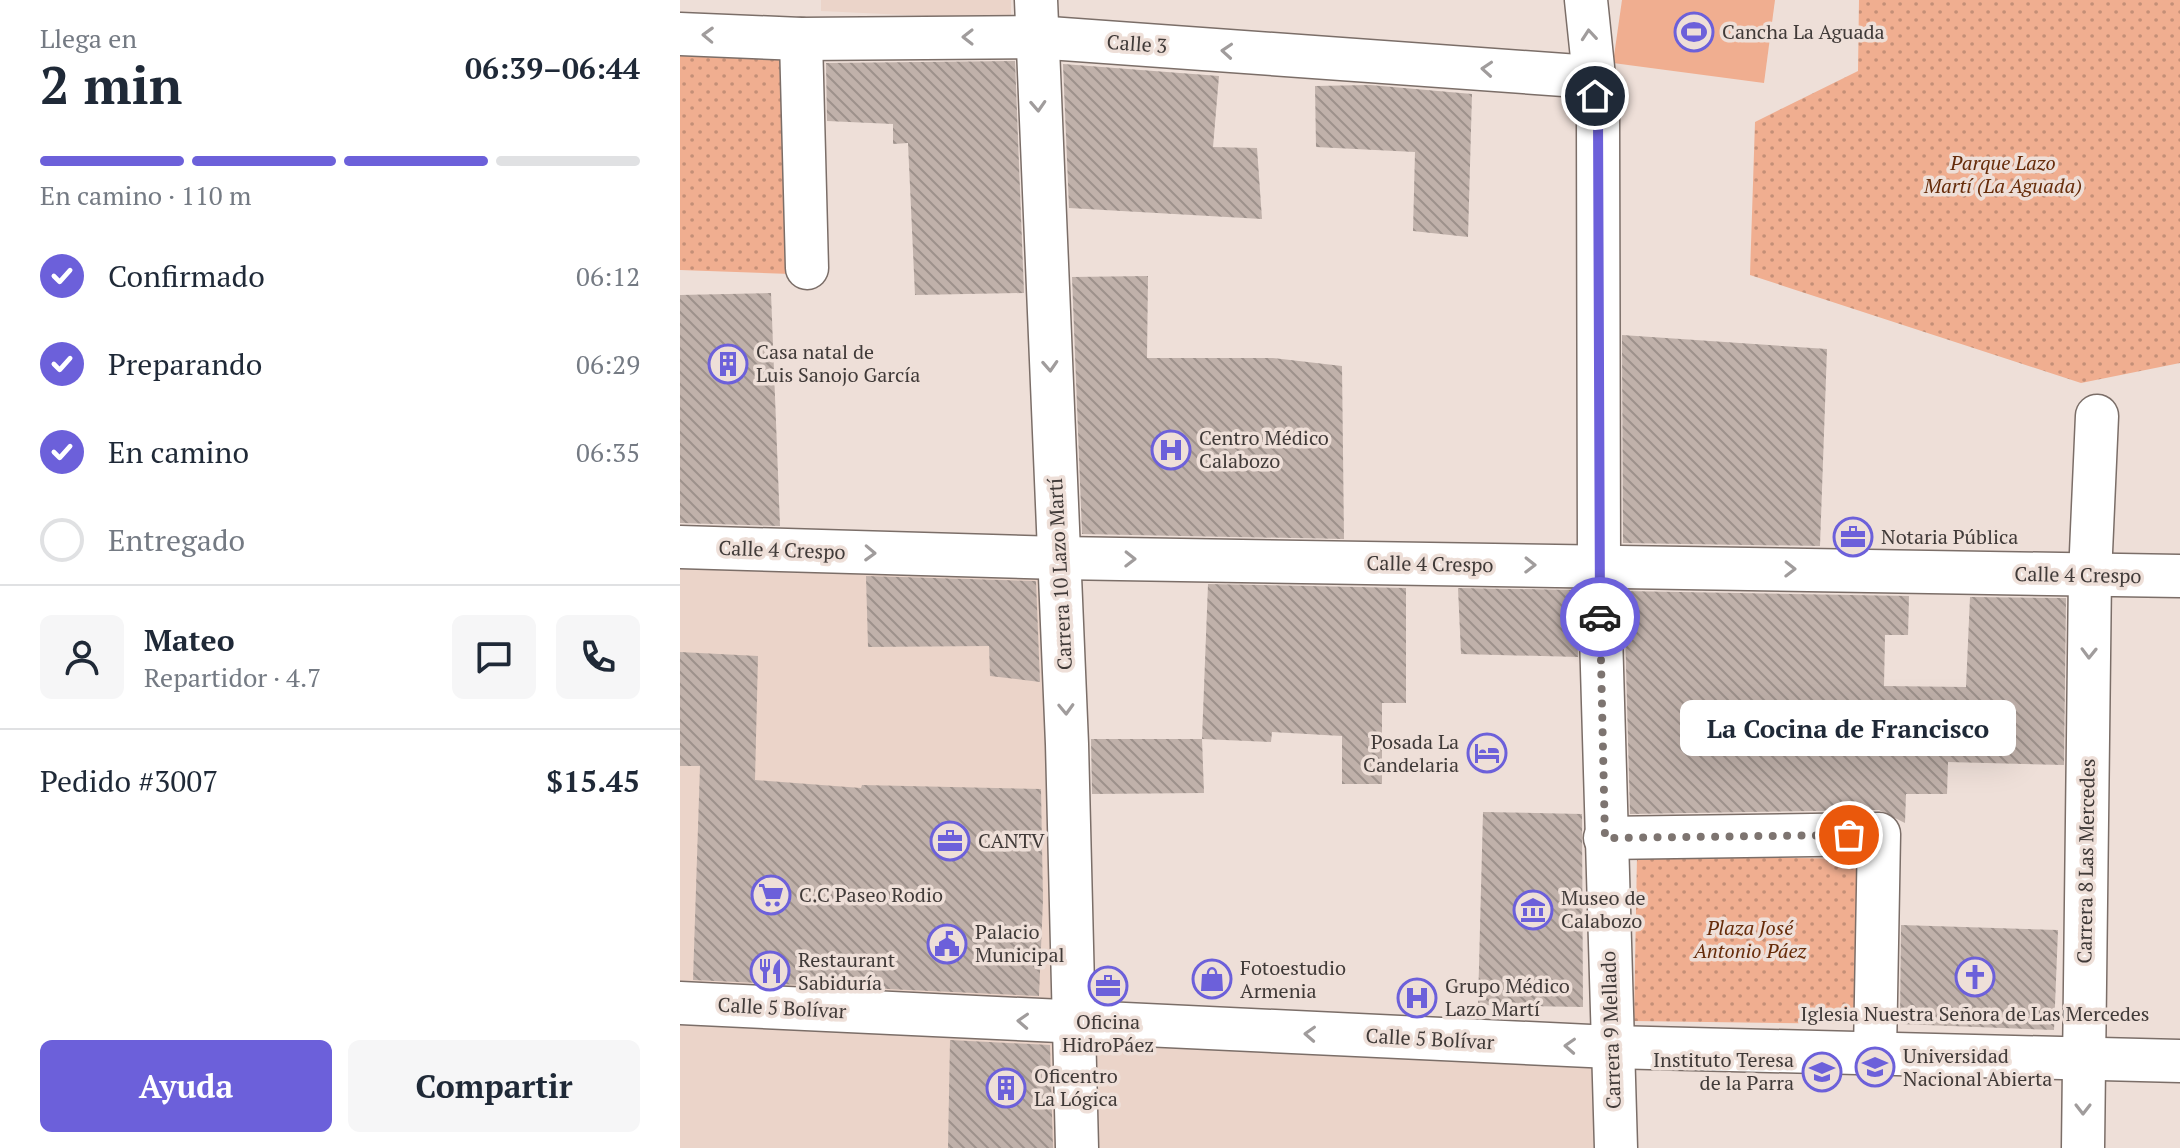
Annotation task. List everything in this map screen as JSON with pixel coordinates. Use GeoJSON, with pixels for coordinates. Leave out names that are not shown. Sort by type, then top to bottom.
{"type":"FeatureCollection","features":[{"type":"Feature","properties":{"kind":"street","name":"Carrera 9 Mellado"},"geometry":{"type":"LineString","coordinates":[[1586,0],[1598,115],[1599,566],[1616,1148]]}},
{"type":"Feature","properties":{"kind":"street","name":"Calle 3"},"geometry":{"type":"LineString","coordinates":[[680,34],[801,39],[1035,18],[1592,77]]}},
{"type":"Feature","properties":{"kind":"street","name":"Carrera 10 Lazo Martí"},"geometry":{"type":"LineString","coordinates":[[1035,18],[1059,558],[1077,1148]]}},
{"type":"Feature","properties":{"kind":"street"},"geometry":{"type":"LineString","coordinates":[[801,39],[807,268]]}},
{"type":"Feature","properties":{"kind":"street","name":"Carrera 8 Las Mercedes"},"geometry":{"type":"LineString","coordinates":[[2083,1148],[2090,575],[2097,416]]}},
{"type":"Feature","properties":{"kind":"street","name":"Calle 4 Crespo"},"geometry":{"type":"LineString","coordinates":[[680,547],[1059,558],[2180,576]]}},
{"type":"Feature","properties":{"kind":"street"},"geometry":{"type":"LineString","coordinates":[[1605,838],[1879,834],[1875,1052]]}},
{"type":"Feature","properties":{"kind":"street","name":"Calle 5 Bolívar"},"geometry":{"type":"LineString","coordinates":[[680,1003],[1611,1047],[2180,1061]]}},
{"type":"Feature","properties":{"kind":"shaded area"},"geometry":{"type":"Polygon","coordinates":[[[821,0],[1011,0],[1011,20],[821,11],[821,0]]]}},
{"type":"Feature","properties":{"kind":"shaded area"},"geometry":{"type":"Polygon","coordinates":[[[680,564],[1043,568],[1064,1035],[1595,1057],[1597,1148],[680,1148],[680,564]]]}},
{"type":"Feature","properties":{"kind":"green space","name":"Cancha La Aguada"},"geometry":{"type":"Polygon","coordinates":[[[1622,0],[1775,0],[1764,83],[1613,63],[1622,0]]]}},
{"type":"Feature","properties":{"kind":"green space","name":"Parque Lazo Martí (La Aguada)"},"geometry":{"type":"Polygon","coordinates":[[[1859,0],[2180,0],[2180,363],[2081,383],[1750,275],[1755,122],[1858,71],[1859,0]]]}},
{"type":"Feature","properties":{"kind":"green space"},"geometry":{"type":"Polygon","coordinates":[[[680,46],[790,51],[791,274],[680,270],[680,46]]]}},
{"type":"Feature","properties":{"kind":"green space","name":"Plaza José Antonio Páez"},"geometry":{"type":"Polygon","coordinates":[[[1637,856],[1866,859],[1863,1024],[1634,1021],[1637,856]]]}},
{"type":"Feature","properties":{"kind":"building"},"geometry":{"type":"Polygon","coordinates":[[[1015,61],[1024,293],[915,295],[908,143],[893,144],[893,124],[827,121],[826,63],[1015,61]]]}},
{"type":"Feature","properties":{"kind":"building"},"geometry":{"type":"Polygon","coordinates":[[[1063,64],[1219,76],[1213,147],[1257,148],[1262,219],[1069,208],[1063,64]]]}},
{"type":"Feature","properties":{"kind":"building"},"geometry":{"type":"Polygon","coordinates":[[[1370,85],[1472,94],[1468,237],[1413,231],[1415,152],[1316,147],[1315,86],[1370,85]]]}},
{"type":"Feature","properties":{"kind":"building","name":"Centro Médico Calabozo"},"geometry":{"type":"Polygon","coordinates":[[[1148,276],[1147,358],[1273,358],[1342,366],[1344,539],[1082,534],[1072,277],[1148,276]]]}},
{"type":"Feature","properties":{"kind":"building"},"geometry":{"type":"Polygon","coordinates":[[[771,293],[780,526],[680,523],[680,295],[771,293]]]}},
{"type":"Feature","properties":{"kind":"building"},"geometry":{"type":"Polygon","coordinates":[[[1622,335],[1827,349],[1820,546],[1623,543],[1622,335]]]}},
{"type":"Feature","properties":{"kind":"building"},"geometry":{"type":"Polygon","coordinates":[[[866,576],[1036,581],[1040,682],[990,676],[989,646],[868,647],[866,576]]]}},
{"type":"Feature","properties":{"kind":"building"},"geometry":{"type":"Polygon","coordinates":[[[1208,584],[1406,588],[1406,703],[1382,703],[1382,784],[1342,784],[1342,736],[1272,732],[1271,742],[1202,739],[1208,584]]]}},
{"type":"Feature","properties":{"kind":"building"},"geometry":{"type":"Polygon","coordinates":[[[1458,588],[1576,590],[1578,657],[1461,654],[1458,588]]]}},
{"type":"Feature","properties":{"kind":"building"},"geometry":{"type":"Polygon","coordinates":[[[1624,591],[1909,596],[1908,635],[1885,635],[1884,686],[1966,687],[1970,597],[2066,598],[2064,765],[1948,762],[1947,794],[1906,794],[1905,823],[1879,810],[1630,814],[1624,591]]]}},
{"type":"Feature","properties":{"kind":"building"},"geometry":{"type":"Polygon","coordinates":[[[680,652],[758,656],[755,780],[861,788],[862,785],[1041,789],[1043,900],[1039,996],[693,980],[700,766],[680,766],[680,652]]]}},
{"type":"Feature","properties":{"kind":"building"},"geometry":{"type":"Polygon","coordinates":[[[1091,739],[1202,739],[1204,793],[1092,794],[1091,739]]]}},
{"type":"Feature","properties":{"kind":"building","name":"Museo de Calabozo"},"geometry":{"type":"Polygon","coordinates":[[[1483,812],[1582,814],[1583,1007],[1478,1005],[1483,812]]]}},
{"type":"Feature","properties":{"kind":"building","name":"Iglesia Nuestra Señora de Las Mercedes"},"geometry":{"type":"Polygon","coordinates":[[[1901,925],[2058,930],[2054,1030],[1900,1024],[1901,925]]]}},
{"type":"Feature","properties":{"kind":"building","name":"Oficentro La Lógica"},"geometry":{"type":"Polygon","coordinates":[[[950,1040],[1050,1045],[1053,1148],[948,1148],[950,1040]]]}},
{"type":"Feature","properties":{"kind":"way so far"},"geometry":{"type":"LineString","coordinates":[[1600,617],[1605,838],[1849,835]]}},
{"type":"Feature","properties":{"kind":"place","name":"Cancha La Aguada"},"geometry":{"type":"Point","coordinates":[1694,32]}},
{"type":"Feature","properties":{"kind":"place","name":"Casa natal de Luis Sanojo García"},"geometry":{"type":"Point","coordinates":[728,364]}},
{"type":"Feature","properties":{"kind":"place","name":"Centro Médico Calabozo"},"geometry":{"type":"Point","coordinates":[1171,450]}},
{"type":"Feature","properties":{"kind":"place","name":"Notaria Pública"},"geometry":{"type":"Point","coordinates":[1853,537]}},
{"type":"Feature","properties":{"kind":"place","name":"Posada La Candelaria"},"geometry":{"type":"Point","coordinates":[1487,753]}},
{"type":"Feature","properties":{"kind":"place","name":"La Cocina de Francisco"},"geometry":{"type":"Point","coordinates":[1849,835]}},
{"type":"Feature","properties":{"kind":"place","name":"CANTV"},"geometry":{"type":"Point","coordinates":[950,841]}},
{"type":"Feature","properties":{"kind":"place","name":"C.C Paseo Rodio"},"geometry":{"type":"Point","coordinates":[771,895]}},
{"type":"Feature","properties":{"kind":"place","name":"Museo de Calabozo"},"geometry":{"type":"Point","coordinates":[1533,910]}},
{"type":"Feature","properties":{"kind":"place","name":"Palacio Municipal"},"geometry":{"type":"Point","coordinates":[947,944]}},
{"type":"Feature","properties":{"kind":"place","name":"Restaurant Sabiduría"},"geometry":{"type":"Point","coordinates":[770,971]}},
{"type":"Feature","properties":{"kind":"place","name":"Iglesia Nuestra Señora de Las Mercedes"},"geometry":{"type":"Point","coordinates":[1975,977]}},
{"type":"Feature","properties":{"kind":"place","name":"Fotoestudio Armenia"},"geometry":{"type":"Point","coordinates":[1212,979]}},
{"type":"Feature","properties":{"kind":"place","name":"Oficina HidroPáez"},"geometry":{"type":"Point","coordinates":[1108,986]}},
{"type":"Feature","properties":{"kind":"place","name":"Grupo Médico Lazo Martí"},"geometry":{"type":"Point","coordinates":[1417,998]}},
{"type":"Feature","properties":{"kind":"place","name":"Universidad Nacional Abierta"},"geometry":{"type":"Point","coordinates":[1875,1067]}},
{"type":"Feature","properties":{"kind":"place","name":"Instituto Teresa de la Parra"},"geometry":{"type":"Point","coordinates":[1822,1072]}},
{"type":"Feature","properties":{"kind":"place","name":"Oficentro La Lógica"},"geometry":{"type":"Point","coordinates":[1006,1088]}},
{"type":"Feature","properties":{"kind":"route"},"geometry":{"type":"LineString","coordinates":[[1595,96],[1598,115],[1600,617]]}}]}
